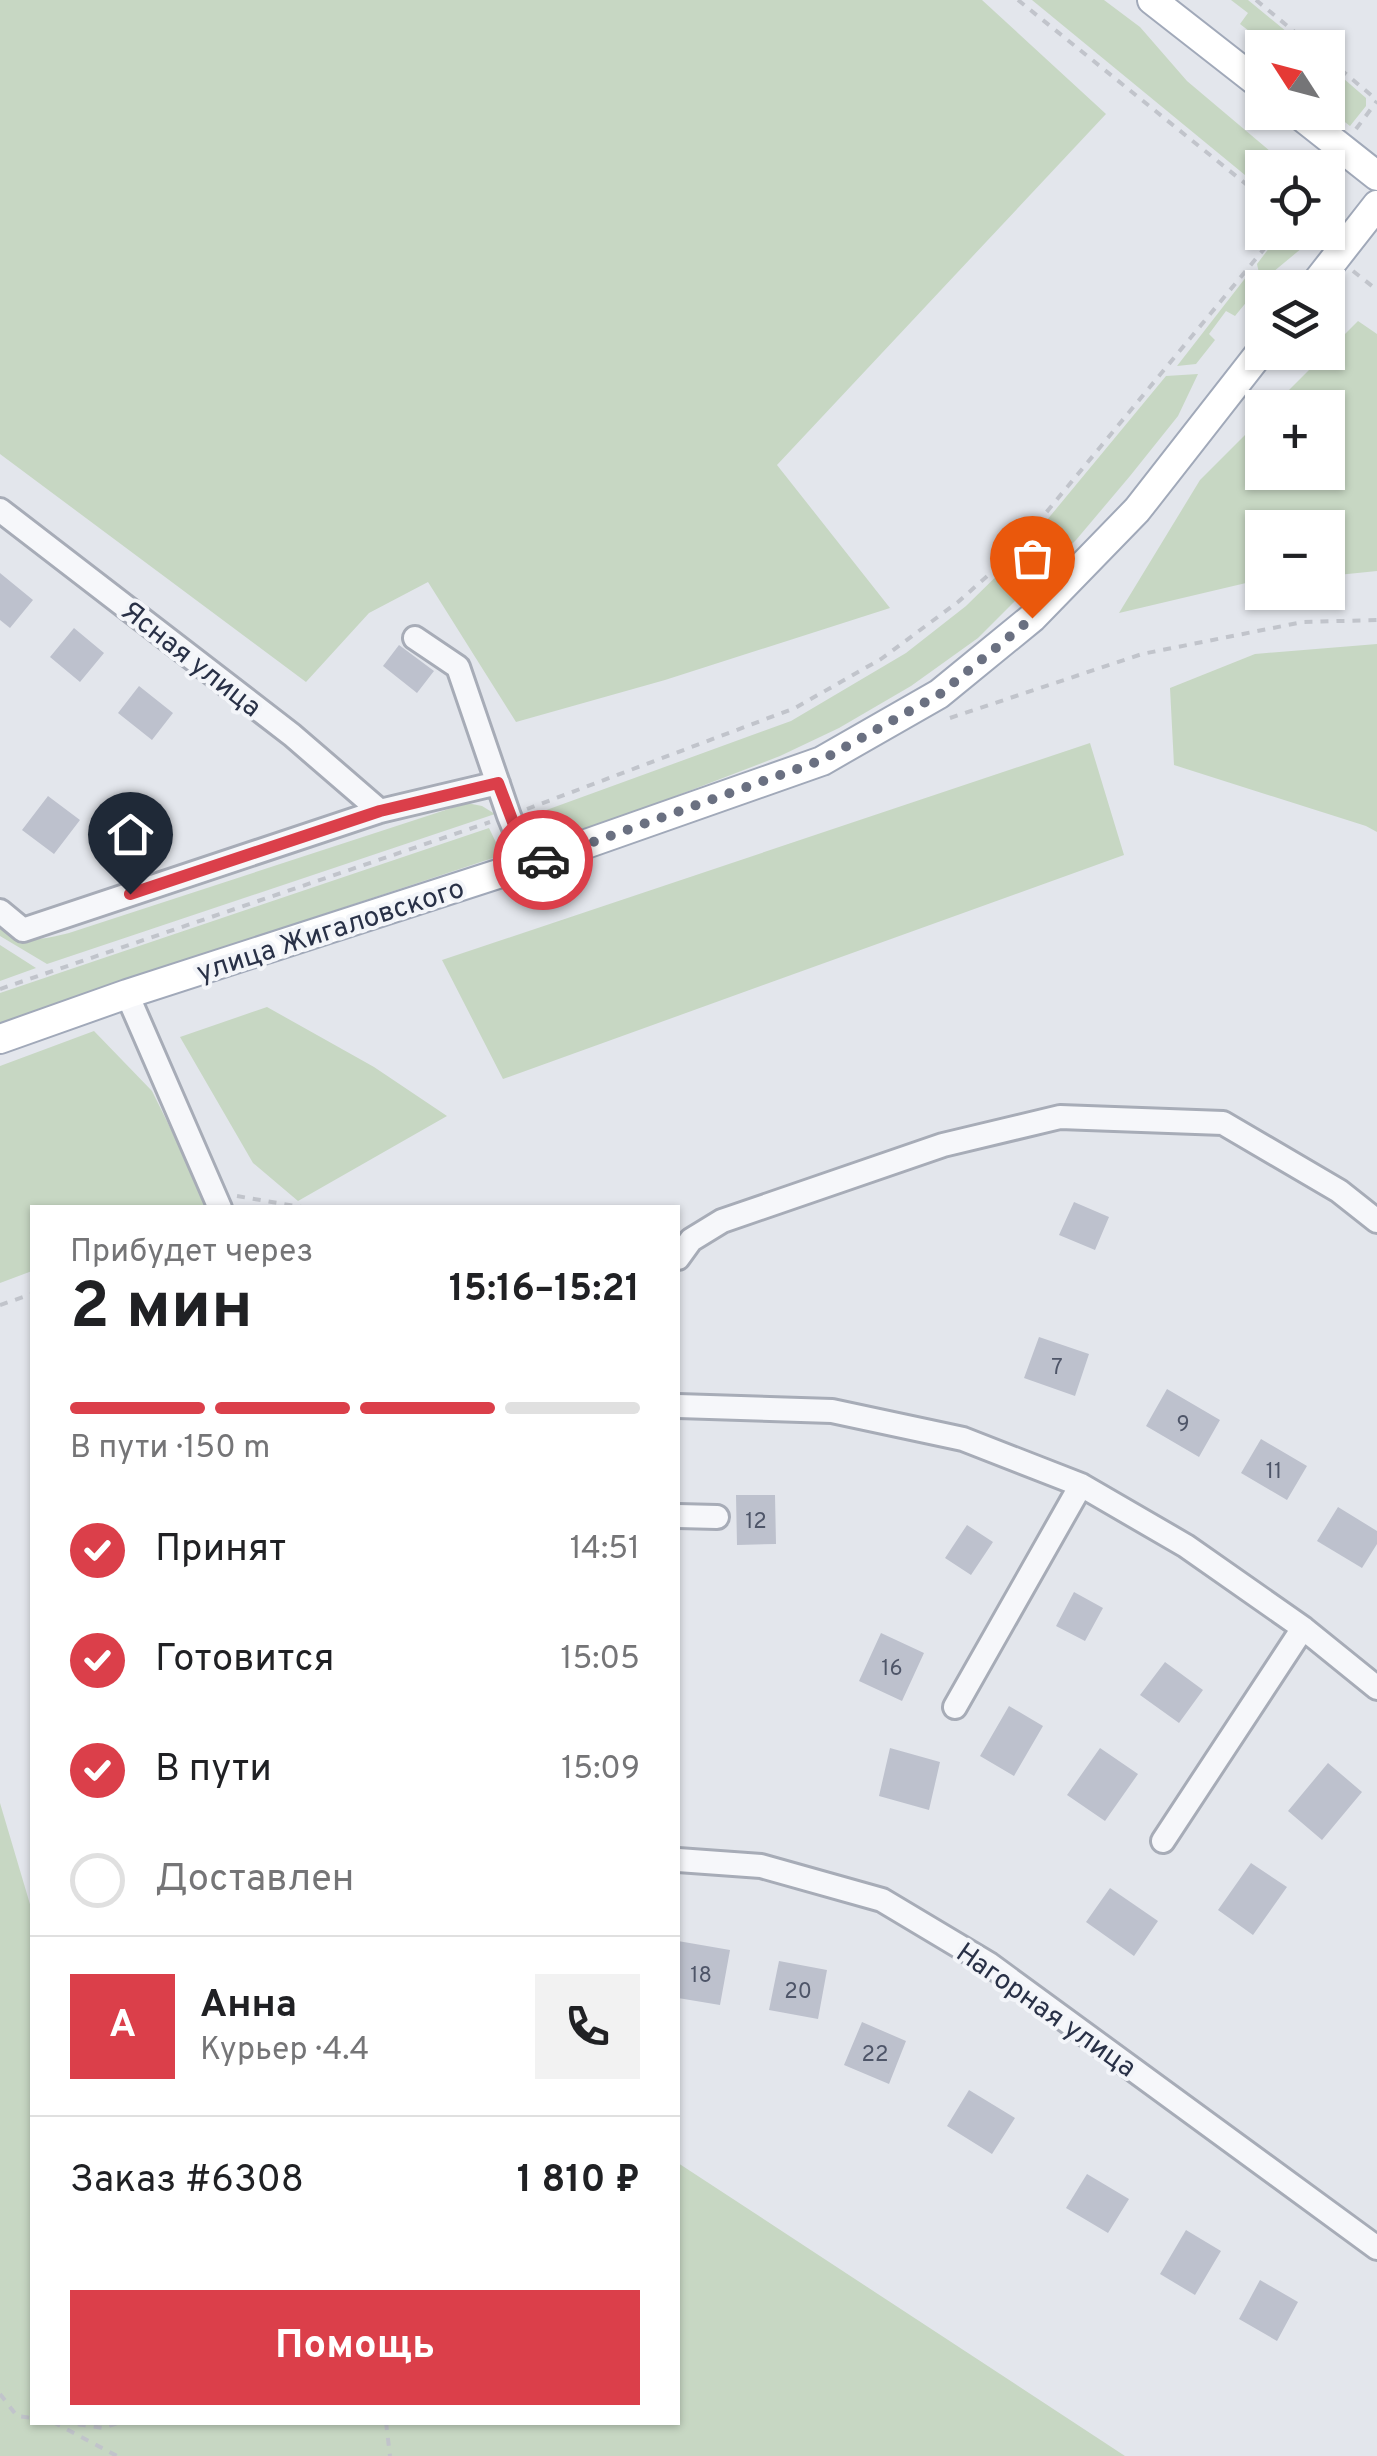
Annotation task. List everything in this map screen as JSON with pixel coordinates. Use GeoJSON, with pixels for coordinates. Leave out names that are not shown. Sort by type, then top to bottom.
{"type":"FeatureCollection","features":[{"type":"Feature","properties":{"kind":"main road"},"geometry":{"type":"LineString","coordinates":[[1152,0],[1245,73]]}},
{"type":"Feature","properties":{"kind":"main road"},"geometry":{"type":"LineString","coordinates":[[1319,130],[1377,176]]}},
{"type":"Feature","properties":{"kind":"main road"},"geometry":{"type":"LineString","coordinates":[[1326,270],[1377,205]]}},
{"type":"Feature","properties":{"kind":"main road","name":"улица Жигаловского"},"geometry":{"type":"LineString","coordinates":[[0,1038],[529,864],[822,760],[940,694],[1032,618],[1136,510],[1246,370]]}},
{"type":"Feature","properties":{"kind":"street","name":"Ясная улица"},"geometry":{"type":"LineString","coordinates":[[0,510],[292,735],[380,811]]}},
{"type":"Feature","properties":{"kind":"street"},"geometry":{"type":"LineString","coordinates":[[415,638],[458,667],[529,864]]}},
{"type":"Feature","properties":{"kind":"street"},"geometry":{"type":"LineString","coordinates":[[0,911],[24,930],[380,811],[498,783]]}},
{"type":"Feature","properties":{"kind":"street"},"geometry":{"type":"LineString","coordinates":[[127,994],[216,1200]]}},
{"type":"Feature","properties":{"kind":"street"},"geometry":{"type":"LineString","coordinates":[[680,1255],[690,1240],[722,1221],[942,1146],[1060,1117],[1223,1123],[1339,1190],[1377,1221]]}},
{"type":"Feature","properties":{"kind":"street"},"geometry":{"type":"LineString","coordinates":[[680,1406],[832,1410],[963,1439],[1080,1485],[1186,1546],[1303,1628],[1377,1688]]}},
{"type":"Feature","properties":{"kind":"street"},"geometry":{"type":"LineString","coordinates":[[955,1707],[1080,1485]]}},
{"type":"Feature","properties":{"kind":"street"},"geometry":{"type":"LineString","coordinates":[[680,1516],[717,1516]]}},
{"type":"Feature","properties":{"kind":"street"},"geometry":{"type":"LineString","coordinates":[[1163,1841],[1303,1628]]}},
{"type":"Feature","properties":{"kind":"street","name":"Нагорная улица"},"geometry":{"type":"LineString","coordinates":[[680,1860],[761,1866],[882,1900],[989,1964],[1377,2248]]}},
{"type":"Feature","properties":{"kind":"path"},"geometry":{"type":"LineString","coordinates":[[1018,0],[1245,183]]}},
{"type":"Feature","properties":{"kind":"path"},"geometry":{"type":"LineString","coordinates":[[1256,0],[1292,30]]}},
{"type":"Feature","properties":{"kind":"path"},"geometry":{"type":"LineString","coordinates":[[1345,73],[1377,100]]}},
{"type":"Feature","properties":{"kind":"path"},"geometry":{"type":"LineString","coordinates":[[0,989],[509,816],[795,708],[881,660],[958,602],[1011,555],[1263,250]]}},
{"type":"Feature","properties":{"kind":"path"},"geometry":{"type":"LineString","coordinates":[[935,723],[1142,654],[1303,622],[1377,620]]}},
{"type":"Feature","properties":{"kind":"path"},"geometry":{"type":"LineString","coordinates":[[216,1200],[273,1205]]}},
{"type":"Feature","properties":{"kind":"path"},"geometry":{"type":"LineString","coordinates":[[0,1305],[30,1295]]}},
{"type":"Feature","properties":{"kind":"path"},"geometry":{"type":"LineString","coordinates":[[0,2394],[17,2416],[30,2418]]}},
{"type":"Feature","properties":{"kind":"path"},"geometry":{"type":"LineString","coordinates":[[60,2425],[117,2456]]}},
{"type":"Feature","properties":{"kind":"path"},"geometry":{"type":"LineString","coordinates":[[82,2425],[112,2425]]}},
{"type":"Feature","properties":{"kind":"path"},"geometry":{"type":"LineString","coordinates":[[386,2425],[390,2456]]}},
{"type":"Feature","properties":{"kind":"green space"},"geometry":{"type":"Polygon","coordinates":[[[0,0],[982,0],[1106,114],[777,465],[890,608],[665,680],[516,722],[428,582],[369,613],[306,682],[0,454],[0,0]]]}},
{"type":"Feature","properties":{"kind":"green space"},"geometry":{"type":"Polygon","coordinates":[[[1032,0],[1104,0],[1140,27],[1187,81],[1269,150],[1245,150],[1245,175],[1032,0]]]}},
{"type":"Feature","properties":{"kind":"green space"},"geometry":{"type":"Polygon","coordinates":[[[1231,0],[1248,0],[1284,30],[1248,30],[1240,24],[1248,13],[1231,0]]]}},
{"type":"Feature","properties":{"kind":"green space"},"geometry":{"type":"Polygon","coordinates":[[[1345,80],[1366,98],[1366,106],[1350,126],[1345,122],[1345,80]]]}},
{"type":"Feature","properties":{"kind":"green space"},"geometry":{"type":"Polygon","coordinates":[[[1268,250],[1300,250],[1275,270],[1258,270],[1257,264],[1268,250]]]}},
{"type":"Feature","properties":{"kind":"green space"},"geometry":{"type":"Polygon","coordinates":[[[1245,278],[1245,304],[1235,316],[1226,311],[1209,334],[1215,340],[1196,364],[1177,366],[1245,278]]]}},
{"type":"Feature","properties":{"kind":"green space"},"geometry":{"type":"Polygon","coordinates":[[[1358,321],[1377,334],[1377,571],[1345,574],[1345,510],[1245,510],[1245,583],[1119,613],[1200,480],[1245,435],[1245,490],[1345,490],[1345,390],[1289,390],[1309,370],[1345,370],[1345,334],[1358,321]]]}},
{"type":"Feature","properties":{"kind":"green space"},"geometry":{"type":"Polygon","coordinates":[[[1198,374],[1178,416],[1076,540],[978,638],[911,686],[839,728],[780,756],[540,848],[529,845],[519,820],[791,721],[906,653],[966,606],[1018,555],[1166,376],[1198,374]]]}},
{"type":"Feature","properties":{"kind":"green space"},"geometry":{"type":"Polygon","coordinates":[[[1377,644],[1377,832],[1174,765],[1170,688],[1255,654],[1377,644]]]}},
{"type":"Feature","properties":{"kind":"green space"},"geometry":{"type":"Polygon","coordinates":[[[1090,743],[1124,855],[503,1079],[442,960],[1090,743]]]}},
{"type":"Feature","properties":{"kind":"green space"},"geometry":{"type":"Polygon","coordinates":[[[467,803],[495,814],[47,964],[0,936],[0,919],[32,938],[69,933],[467,803]]]}},
{"type":"Feature","properties":{"kind":"green space"},"geometry":{"type":"Polygon","coordinates":[[[489,828],[502,855],[0,1024],[0,993],[489,828]]]}},
{"type":"Feature","properties":{"kind":"green space"},"geometry":{"type":"Polygon","coordinates":[[[0,945],[36,968],[0,981],[0,945]]]}},
{"type":"Feature","properties":{"kind":"green space"},"geometry":{"type":"Polygon","coordinates":[[[267,1007],[374,1067],[447,1116],[298,1201],[253,1163],[180,1037],[267,1007]]]}},
{"type":"Feature","properties":{"kind":"green space"},"geometry":{"type":"Polygon","coordinates":[[[94,1031],[152,1091],[209,1205],[30,1205],[30,1272],[0,1283],[0,1066],[94,1031]]]}},
{"type":"Feature","properties":{"kind":"green space"},"geometry":{"type":"Polygon","coordinates":[[[0,1803],[30,1904],[30,2425],[680,2425],[680,2164],[1125,2456],[0,2456],[0,1803]]]}},
{"type":"Feature","properties":{"kind":"building"},"geometry":{"type":"Polygon","coordinates":[[[0,573],[33,600],[10,628],[0,620],[0,573]]]}},
{"type":"Feature","properties":{"kind":"building"},"geometry":{"type":"Polygon","coordinates":[[[74,628],[104,653],[80,682],[50,657],[74,628]]]}},
{"type":"Feature","properties":{"kind":"building"},"geometry":{"type":"Polygon","coordinates":[[[399,645],[434,671],[417,693],[383,666],[399,645]]]}},
{"type":"Feature","properties":{"kind":"building"},"geometry":{"type":"Polygon","coordinates":[[[139,686],[173,713],[152,740],[118,713],[139,686]]]}},
{"type":"Feature","properties":{"kind":"building"},"geometry":{"type":"Polygon","coordinates":[[[48,796],[80,820],[54,854],[22,830],[48,796]]]}},
{"type":"Feature","properties":{"kind":"building"},"geometry":{"type":"Polygon","coordinates":[[[1074,1202],[1109,1217],[1095,1250],[1059,1235],[1074,1202]]]}},
{"type":"Feature","properties":{"kind":"building"},"geometry":{"type":"Polygon","coordinates":[[[1039,1337],[1089,1354],[1075,1396],[1024,1378],[1039,1337]]]}},
{"type":"Feature","properties":{"kind":"building"},"geometry":{"type":"Polygon","coordinates":[[[1167,1389],[1220,1420],[1199,1457],[1146,1426],[1167,1389]]]}},
{"type":"Feature","properties":{"kind":"building"},"geometry":{"type":"Polygon","coordinates":[[[1261,1439],[1307,1466],[1287,1500],[1241,1473],[1261,1439]]]}},
{"type":"Feature","properties":{"kind":"building"},"geometry":{"type":"Polygon","coordinates":[[[736,1495],[775,1495],[776,1544],[737,1545],[736,1495]]]}},
{"type":"Feature","properties":{"kind":"building"},"geometry":{"type":"Polygon","coordinates":[[[1338,1507],[1377,1531],[1377,1544],[1362,1568],[1317,1541],[1338,1507]]]}},
{"type":"Feature","properties":{"kind":"building"},"geometry":{"type":"Polygon","coordinates":[[[967,1525],[993,1542],[971,1575],[945,1558],[967,1525]]]}},
{"type":"Feature","properties":{"kind":"building"},"geometry":{"type":"Polygon","coordinates":[[[1074,1592],[1103,1608],[1085,1641],[1056,1626],[1074,1592]]]}},
{"type":"Feature","properties":{"kind":"building"},"geometry":{"type":"Polygon","coordinates":[[[881,1633],[924,1653],[902,1701],[859,1681],[881,1633]]]}},
{"type":"Feature","properties":{"kind":"building"},"geometry":{"type":"Polygon","coordinates":[[[1165,1662],[1203,1690],[1179,1723],[1140,1695],[1165,1662]]]}},
{"type":"Feature","properties":{"kind":"building"},"geometry":{"type":"Polygon","coordinates":[[[1009,1706],[1043,1726],[1014,1776],[980,1756],[1009,1706]]]}},
{"type":"Feature","properties":{"kind":"building"},"geometry":{"type":"Polygon","coordinates":[[[890,1748],[940,1762],[929,1810],[879,1796],[890,1748]]]}},
{"type":"Feature","properties":{"kind":"building"},"geometry":{"type":"Polygon","coordinates":[[[1100,1748],[1138,1774],[1105,1821],[1067,1795],[1100,1748]]]}},
{"type":"Feature","properties":{"kind":"building"},"geometry":{"type":"Polygon","coordinates":[[[1328,1763],[1362,1792],[1322,1840],[1288,1811],[1328,1763]]]}},
{"type":"Feature","properties":{"kind":"building"},"geometry":{"type":"Polygon","coordinates":[[[1251,1863],[1287,1887],[1253,1935],[1218,1910],[1251,1863]]]}},
{"type":"Feature","properties":{"kind":"building"},"geometry":{"type":"Polygon","coordinates":[[[1110,1888],[1158,1921],[1134,1956],[1086,1922],[1110,1888]]]}},
{"type":"Feature","properties":{"kind":"building"},"geometry":{"type":"Polygon","coordinates":[[[680,1941],[730,1950],[720,2005],[680,1998],[680,1941]]]}},
{"type":"Feature","properties":{"kind":"building"},"geometry":{"type":"Polygon","coordinates":[[[779,1961],[827,1970],[818,2019],[769,2010],[779,1961]]]}},
{"type":"Feature","properties":{"kind":"building"},"geometry":{"type":"Polygon","coordinates":[[[862,2022],[906,2041],[889,2084],[844,2065],[862,2022]]]}},
{"type":"Feature","properties":{"kind":"building"},"geometry":{"type":"Polygon","coordinates":[[[969,2090],[1015,2118],[992,2154],[947,2126],[969,2090]]]}},
{"type":"Feature","properties":{"kind":"building"},"geometry":{"type":"Polygon","coordinates":[[[1087,2174],[1129,2199],[1108,2233],[1066,2208],[1087,2174]]]}},
{"type":"Feature","properties":{"kind":"building"},"geometry":{"type":"Polygon","coordinates":[[[1186,2230],[1221,2251],[1195,2295],[1160,2274],[1186,2230]]]}},
{"type":"Feature","properties":{"kind":"building"},"geometry":{"type":"Polygon","coordinates":[[[1260,2280],[1298,2302],[1277,2341],[1239,2319],[1260,2280]]]}},
{"type":"Feature","properties":{"kind":"way so far"},"geometry":{"type":"LineString","coordinates":[[543,860],[822,760],[940,694],[1032,618]]}},
{"type":"Feature","properties":{"kind":"route"},"geometry":{"type":"LineString","coordinates":[[130,894],[380,811],[498,783],[529,864],[543,860]]}}]}
